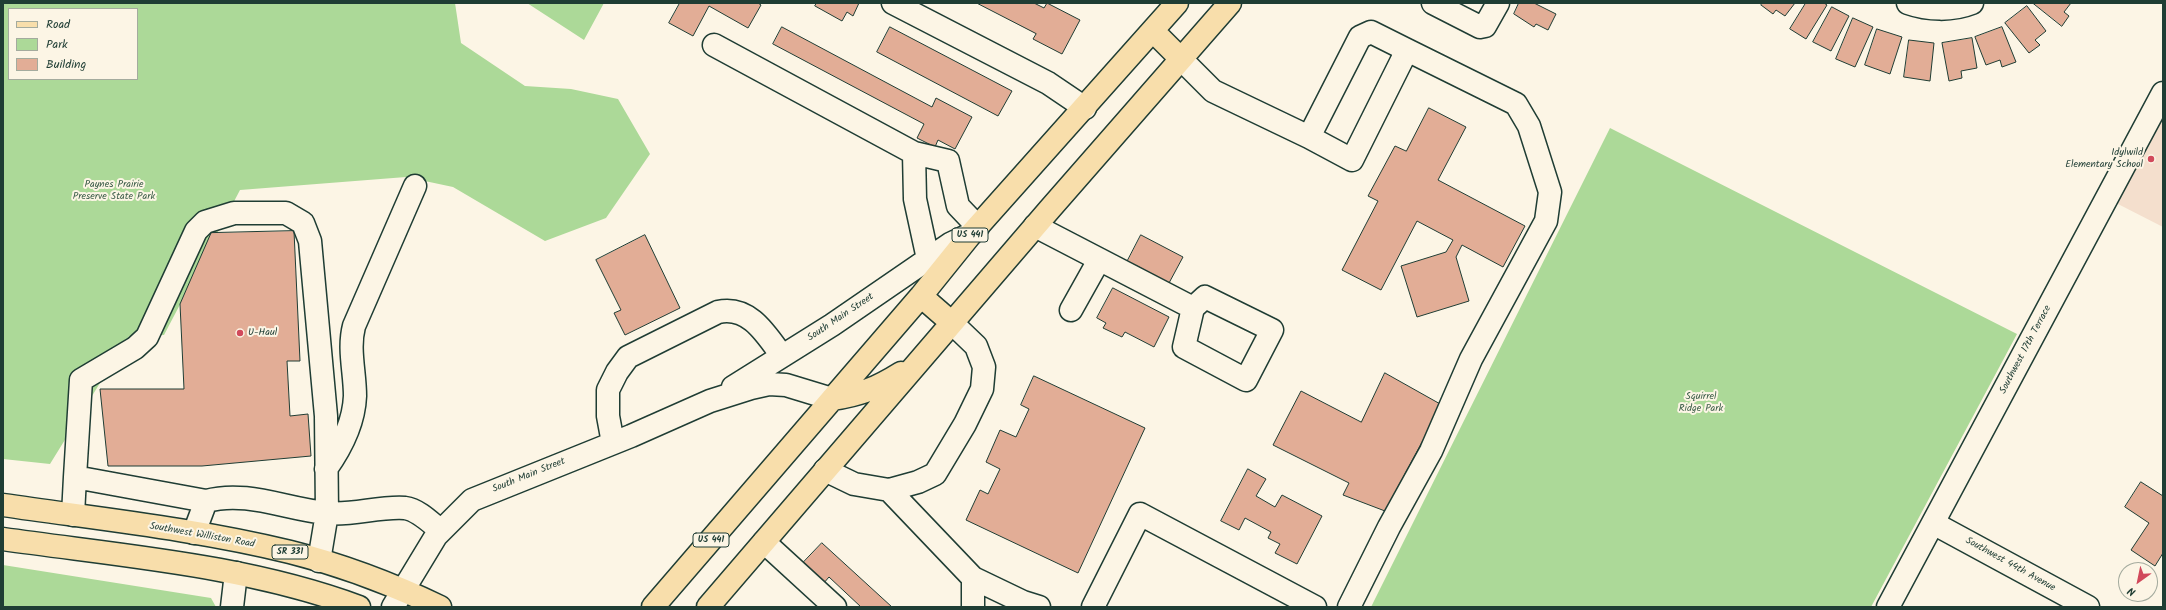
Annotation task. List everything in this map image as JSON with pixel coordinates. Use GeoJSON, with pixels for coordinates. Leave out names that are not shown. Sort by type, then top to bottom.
{"type":"FeatureCollection","features":[{"type":"Feature","properties":{"kind":"main road","name":"US 441"},"geometry":{"type":"LineString","coordinates":[[653,607],[921,296],[974,230],[1085,108],[1177,3]]}},
{"type":"Feature","properties":{"kind":"main road"},"geometry":{"type":"LineString","coordinates":[[708,607],[952,322],[1230,3]]}},
{"type":"Feature","properties":{"kind":"main road"},"geometry":{"type":"LineString","coordinates":[[1153,31],[1181,59]]}},
{"type":"Feature","properties":{"kind":"main road"},"geometry":{"type":"LineString","coordinates":[[921,296],[952,322]]}},
{"type":"Feature","properties":{"kind":"main road"},"geometry":{"type":"LineString","coordinates":[[832,399],[857,395],[880,386],[916,364]]}},
{"type":"Feature","properties":{"kind":"main road","name":"Southwest Williston Road"},"geometry":{"type":"LineString","coordinates":[[3,505],[194,533],[290,552],[319,561],[398,598],[440,607]]}},
{"type":"Feature","properties":{"kind":"main road"},"geometry":{"type":"LineString","coordinates":[[3,539],[236,573],[284,583],[360,607]]}},
{"type":"Feature","properties":{"kind":"street"},"geometry":{"type":"LineString","coordinates":[[893,3],[1048,83],[1085,108]]}},
{"type":"Feature","properties":{"kind":"street"},"geometry":{"type":"LineString","coordinates":[[1433,3],[1480,27],[1485,26],[1498,3]]}},
{"type":"Feature","properties":{"kind":"street"},"geometry":{"type":"LineString","coordinates":[[1908,3],[1933,8],[1952,8],[1972,3]]}},
{"type":"Feature","properties":{"kind":"street"},"geometry":{"type":"LineString","coordinates":[[1309,137],[1360,37],[1371,32],[1516,104],[1529,126],[1550,192],[1546,221],[1471,359],[1431,451],[1389,527],[1349,607]]}},
{"type":"Feature","properties":{"kind":"street"},"geometry":{"type":"LineString","coordinates":[[714,45],[914,153],[948,161],[958,206],[974,230]]}},
{"type":"Feature","properties":{"kind":"street"},"geometry":{"type":"LineString","coordinates":[[1181,59],[1213,92],[1309,137],[1352,160],[1403,58],[1403,48]]}},
{"type":"Feature","properties":{"kind":"street","name":"Southwest 17th Terrace"},"geometry":{"type":"LineString","coordinates":[[1888,607],[2163,93]]}},
{"type":"Feature","properties":{"kind":"street"},"geometry":{"type":"LineString","coordinates":[[914,153],[916,199],[928,259]]}},
{"type":"Feature","properties":{"kind":"street"},"geometry":{"type":"LineString","coordinates":[[326,469],[338,453],[352,418],[355,396],[351,338],[354,326],[415,186]]}},
{"type":"Feature","properties":{"kind":"street"},"geometry":{"type":"LineString","coordinates":[[73,515],[81,380],[135,348],[147,337],[196,231],[205,222],[234,213],[286,213],[302,223],[310,241],[326,416],[327,514],[319,561]]}},
{"type":"Feature","properties":{"kind":"street"},"geometry":{"type":"LineString","coordinates":[[1035,226],[1193,308]]}},
{"type":"Feature","properties":{"kind":"street","name":"South Main Street"},"geometry":{"type":"LineString","coordinates":[[710,401],[832,325],[950,244],[974,230]]}},
{"type":"Feature","properties":{"kind":"street"},"geometry":{"type":"LineString","coordinates":[[1071,310],[1099,260]]}},
{"type":"Feature","properties":{"kind":"street"},"geometry":{"type":"LineString","coordinates":[[613,443],[608,416],[608,390],[617,372],[628,357],[718,312],[725,310],[742,313],[759,324],[782,356]]}},
{"type":"Feature","properties":{"kind":"street"},"geometry":{"type":"LineString","coordinates":[[825,470],[854,484],[889,490],[918,482],[935,474],[965,424],[982,389],[984,367],[976,346],[952,322]]}},
{"type":"Feature","properties":{"kind":"street","name":"South Main Street"},"geometry":{"type":"LineString","coordinates":[[398,598],[441,531],[472,500],[613,443],[710,401],[769,384],[786,385],[832,399]]}},
{"type":"Feature","properties":{"kind":"street"},"geometry":{"type":"LineString","coordinates":[[75,477],[206,501],[220,497],[262,499],[327,514],[406,508],[419,513],[441,531]]}},
{"type":"Feature","properties":{"kind":"street"},"geometry":{"type":"LineString","coordinates":[[889,490],[973,578],[1023,602],[1039,607]]}},
{"type":"Feature","properties":{"kind":"street"},"geometry":{"type":"LineString","coordinates":[[194,533],[206,501]]}},
{"type":"Feature","properties":{"kind":"street"},"geometry":{"type":"LineString","coordinates":[[1093,607],[1140,514],[1305,605]]}},
{"type":"Feature","properties":{"kind":"street","name":"Southwest 44th Avenue"},"geometry":{"type":"LineString","coordinates":[[1933,523],[2088,607]]}},
{"type":"Feature","properties":{"kind":"street"},"geometry":{"type":"LineString","coordinates":[[764,542],[835,607]]}},
{"type":"Feature","properties":{"kind":"street"},"geometry":{"type":"LineString","coordinates":[[232,607],[236,573]]}},
{"type":"Feature","properties":{"kind":"street"},"geometry":{"type":"LineString","coordinates":[[973,578],[973,607]]}},
{"type":"Feature","properties":{"kind":"shaded area","name":"Idylwild Elementary School"},"geometry":{"type":"Polygon","coordinates":[[[2163,116],[2163,227],[2116,203],[2163,116]]]}},
{"type":"Feature","properties":{"kind":"green space","name":"Paynes Prairie Preserve State Park"},"geometry":{"type":"Polygon","coordinates":[[[3,3],[455,3],[461,43],[525,86],[571,89],[618,99],[650,154],[606,218],[545,241],[453,187],[406,177],[240,190],[164,335],[129,336],[50,464],[3,459],[3,3]]]}},
{"type":"Feature","properties":{"kind":"green space"},"geometry":{"type":"Polygon","coordinates":[[[527,3],[604,3],[584,40],[527,3]]]}},
{"type":"Feature","properties":{"kind":"green space","name":"Squirrel Ridge Park"},"geometry":{"type":"Polygon","coordinates":[[[1610,128],[2017,334],[1871,607],[1371,607],[1610,128]]]}},
{"type":"Feature","properties":{"kind":"green space"},"geometry":{"type":"Polygon","coordinates":[[[3,565],[211,598],[216,607],[3,607],[3,565]]]}},
{"type":"Feature","properties":{"kind":"building"},"geometry":{"type":"Polygon","coordinates":[[[680,3],[758,3],[761,5],[748,28],[709,6],[693,36],[669,23],[680,3]]]}},
{"type":"Feature","properties":{"kind":"building"},"geometry":{"type":"Polygon","coordinates":[[[817,3],[859,3],[853,16],[847,12],[842,21],[815,6],[817,3]]]}},
{"type":"Feature","properties":{"kind":"building"},"geometry":{"type":"Polygon","coordinates":[[[977,3],[1034,3],[1044,8],[1047,3],[1080,20],[1062,54],[1033,39],[1036,34],[977,3]]]}},
{"type":"Feature","properties":{"kind":"building"},"geometry":{"type":"Polygon","coordinates":[[[1519,3],[1534,3],[1556,14],[1548,30],[1536,24],[1534,27],[1514,14],[1519,3]]]}},
{"type":"Feature","properties":{"kind":"building"},"geometry":{"type":"Polygon","coordinates":[[[1763,3],[1795,3],[1785,16],[1776,10],[1773,14],[1761,5],[1763,3]]]}},
{"type":"Feature","properties":{"kind":"building"},"geometry":{"type":"Polygon","coordinates":[[[1806,3],[1824,3],[1827,5],[1806,39],[1790,29],[1806,3]]]}},
{"type":"Feature","properties":{"kind":"building"},"geometry":{"type":"Polygon","coordinates":[[[2033,3],[2071,3],[2064,12],[2069,16],[2062,26],[2033,3]]]}},
{"type":"Feature","properties":{"kind":"building"},"geometry":{"type":"Polygon","coordinates":[[[2027,6],[2046,31],[2035,40],[2040,45],[2029,53],[2005,23],[2027,6]]]}},
{"type":"Feature","properties":{"kind":"building"},"geometry":{"type":"Polygon","coordinates":[[[1832,7],[1849,16],[1831,51],[1813,42],[1832,7]]]}},
{"type":"Feature","properties":{"kind":"building"},"geometry":{"type":"Polygon","coordinates":[[[1853,18],[1873,27],[1855,67],[1836,59],[1853,18]]]}},
{"type":"Feature","properties":{"kind":"building"},"geometry":{"type":"Polygon","coordinates":[[[782,27],[932,107],[936,98],[972,117],[955,149],[938,140],[935,147],[917,138],[924,124],[773,44],[782,27]]]}},
{"type":"Feature","properties":{"kind":"building"},"geometry":{"type":"Polygon","coordinates":[[[890,27],[1012,91],[998,116],[877,52],[890,27]]]}},
{"type":"Feature","properties":{"kind":"building"},"geometry":{"type":"Polygon","coordinates":[[[2002,27],[2016,62],[2002,67],[2000,60],[1986,65],[1975,37],[2002,27]]]}},
{"type":"Feature","properties":{"kind":"building"},"geometry":{"type":"Polygon","coordinates":[[[1877,29],[1902,37],[1890,74],[1865,65],[1877,29]]]}},
{"type":"Feature","properties":{"kind":"building"},"geometry":{"type":"Polygon","coordinates":[[[1972,38],[1977,68],[1961,71],[1962,78],[1949,81],[1942,43],[1972,38]]]}},
{"type":"Feature","properties":{"kind":"building"},"geometry":{"type":"Polygon","coordinates":[[[1909,40],[1934,43],[1930,81],[1904,77],[1909,40]]]}},
{"type":"Feature","properties":{"kind":"building"},"geometry":{"type":"Polygon","coordinates":[[[1429,108],[1466,127],[1438,180],[1525,226],[1503,267],[1462,245],[1456,257],[1469,301],[1417,317],[1401,266],[1446,252],[1453,240],[1417,221],[1381,290],[1342,270],[1378,201],[1368,196],[1395,146],[1406,151],[1429,108]]]}},
{"type":"Feature","properties":{"kind":"building","name":"U-Haul"},"geometry":{"type":"Polygon","coordinates":[[[294,231],[300,361],[287,361],[290,416],[308,414],[311,456],[202,466],[108,466],[100,389],[184,389],[180,304],[211,233],[294,231]]]}},
{"type":"Feature","properties":{"kind":"building"},"geometry":{"type":"Polygon","coordinates":[[[645,235],[680,308],[625,335],[614,313],[621,310],[596,260],[645,235]]]}},
{"type":"Feature","properties":{"kind":"building"},"geometry":{"type":"Polygon","coordinates":[[[1141,235],[1183,257],[1169,283],[1137,266],[1135,270],[1127,262],[1141,235]]]}},
{"type":"Feature","properties":{"kind":"building"},"geometry":{"type":"Polygon","coordinates":[[[1113,288],[1169,317],[1154,347],[1125,332],[1122,337],[1103,328],[1106,323],[1097,318],[1113,288]]]}},
{"type":"Feature","properties":{"kind":"building"},"geometry":{"type":"Polygon","coordinates":[[[1385,373],[1442,405],[1385,511],[1343,495],[1349,483],[1273,445],[1301,391],[1361,422],[1385,373]]]}},
{"type":"Feature","properties":{"kind":"building"},"geometry":{"type":"Polygon","coordinates":[[[1034,376],[1145,428],[1078,573],[966,520],[980,490],[988,494],[1000,469],[986,462],[1000,430],[1016,437],[1029,409],[1021,405],[1034,376]]]}},
{"type":"Feature","properties":{"kind":"building"},"geometry":{"type":"Polygon","coordinates":[[[1248,469],[1266,479],[1256,496],[1275,507],[1282,495],[1322,516],[1297,564],[1275,553],[1280,544],[1268,538],[1271,532],[1245,518],[1239,530],[1221,521],[1248,469]]]}},
{"type":"Feature","properties":{"kind":"building"},"geometry":{"type":"Polygon","coordinates":[[[2141,482],[2163,496],[2163,553],[2157,562],[2149,562],[2131,550],[2149,523],[2125,507],[2141,482]]]}},
{"type":"Feature","properties":{"kind":"building"},"geometry":{"type":"Polygon","coordinates":[[[822,543],[892,607],[861,607],[829,577],[823,584],[802,564],[822,543]]]}},
{"type":"Feature","properties":{"kind":"place","name":"Idylwild Elementary School"},"geometry":{"type":"Point","coordinates":[2151,159]}},
{"type":"Feature","properties":{"kind":"place","name":"U-Haul"},"geometry":{"type":"Point","coordinates":[240,333]}}]}
